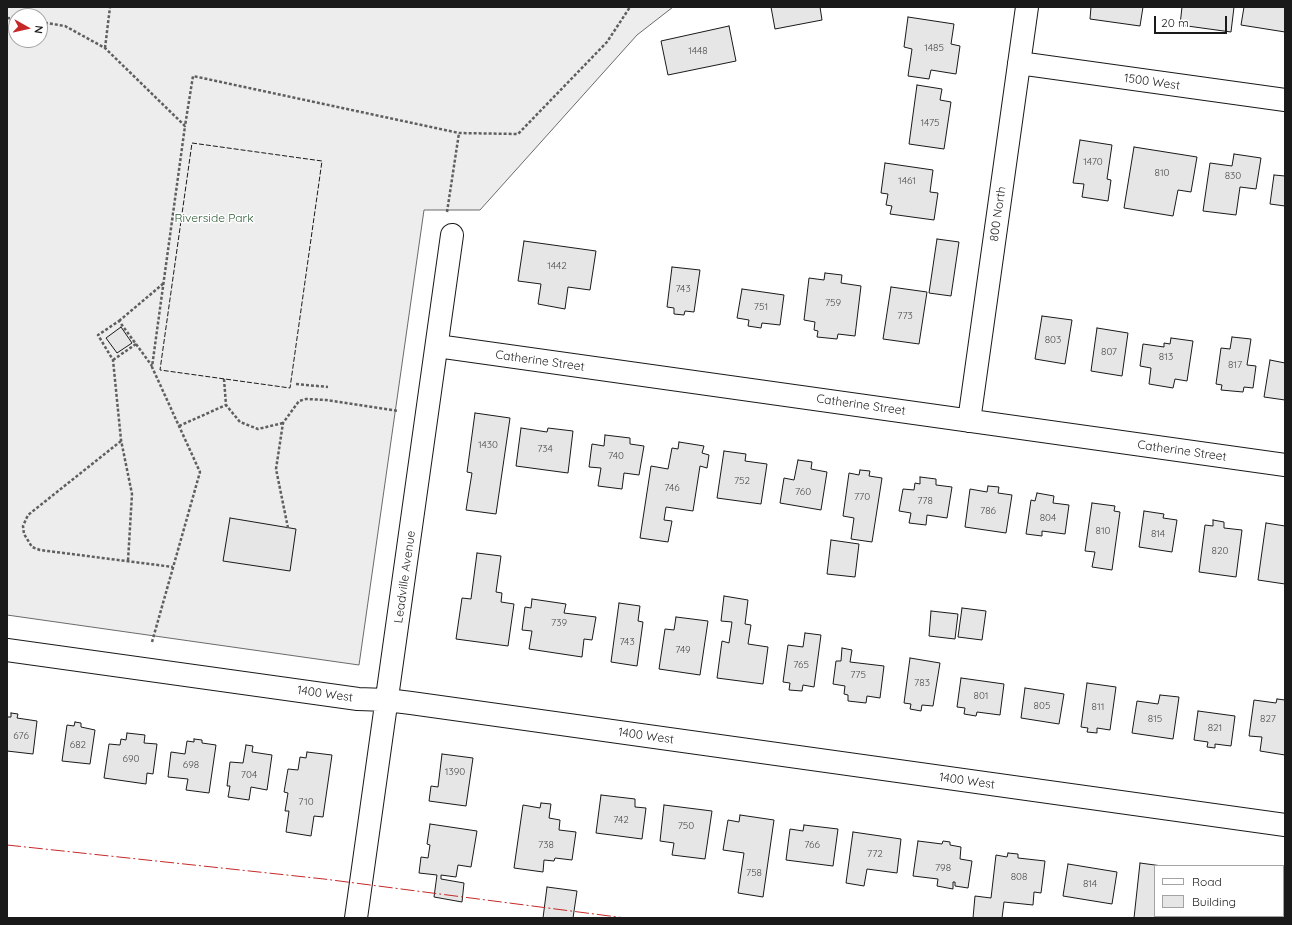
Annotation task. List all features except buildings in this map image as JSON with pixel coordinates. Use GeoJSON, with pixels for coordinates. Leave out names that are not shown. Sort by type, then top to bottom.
{"type":"FeatureCollection","features":[{"type":"Feature","properties":{"kind":"street","name":"800 North"},"geometry":{"type":"LineString","coordinates":[[969,421],[1027,7]]}},
{"type":"Feature","properties":{"kind":"street","name":"1500 West"},"geometry":{"type":"LineString","coordinates":[[1019,63],[1285,100]]}},
{"type":"Feature","properties":{"kind":"street","name":"Leadville Avenue"},"geometry":{"type":"LineString","coordinates":[[356,918],[452,236]]}},
{"type":"Feature","properties":{"kind":"street","name":"Catherine Street"},"geometry":{"type":"LineString","coordinates":[[437,346],[1285,465]]}},
{"type":"Feature","properties":{"kind":"street","name":"1400 West"},"geometry":{"type":"LineString","coordinates":[[7,650],[358,699],[387,700],[1285,825]]}},
{"type":"Feature","properties":{"kind":"path"},"geometry":{"type":"LineString","coordinates":[[105,48],[110,7]]}},
{"type":"Feature","properties":{"kind":"path"},"geometry":{"type":"LineString","coordinates":[[152,367],[193,76],[459,133],[518,134],[607,42],[630,7]]}},
{"type":"Feature","properties":{"kind":"path"},"geometry":{"type":"LineString","coordinates":[[48,23],[65,26],[105,48],[185,126]]}},
{"type":"Feature","properties":{"kind":"path"},"geometry":{"type":"LineString","coordinates":[[447,215],[459,133]]}},
{"type":"Feature","properties":{"kind":"path"},"geometry":{"type":"LineString","coordinates":[[128,561],[132,494],[121,440],[113,360],[98,335],[119,321],[164,283]]}},
{"type":"Feature","properties":{"kind":"path"},"geometry":{"type":"LineString","coordinates":[[119,321],[152,367],[200,472],[152,642]]}},
{"type":"Feature","properties":{"kind":"path"},"geometry":{"type":"LineString","coordinates":[[113,360],[136,344]]}},
{"type":"Feature","properties":{"kind":"path"},"geometry":{"type":"LineString","coordinates":[[224,379],[226,405],[240,422],[258,429],[283,423]]}},
{"type":"Feature","properties":{"kind":"path"},"geometry":{"type":"LineString","coordinates":[[296,384],[328,387]]}},
{"type":"Feature","properties":{"kind":"path"},"geometry":{"type":"LineString","coordinates":[[288,528],[276,469],[283,423],[299,401],[306,399],[326,400],[399,411]]}},
{"type":"Feature","properties":{"kind":"path"},"geometry":{"type":"LineString","coordinates":[[179,426],[226,405]]}},
{"type":"Feature","properties":{"kind":"path"},"geometry":{"type":"LineString","coordinates":[[121,440],[33,510],[28,515],[23,526],[24,534],[32,547],[40,550],[173,567]]}},
{"type":"Feature","properties":{"kind":"shaded area","name":"Riverside Park"},"geometry":{"type":"Polygon","coordinates":[[[7,7],[673,7],[637,35],[480,210],[424,210],[359,665],[7,615],[7,7]]]}},
{"type":"Feature","properties":{"kind":"fence"},"geometry":{"type":"LineString","coordinates":[[192,143],[322,161],[290,388],[160,370],[192,143]]}},
{"type":"Feature","properties":{"kind":"power"},"geometry":{"type":"LineString","coordinates":[[7,845],[324,879],[625,918]]}}]}
